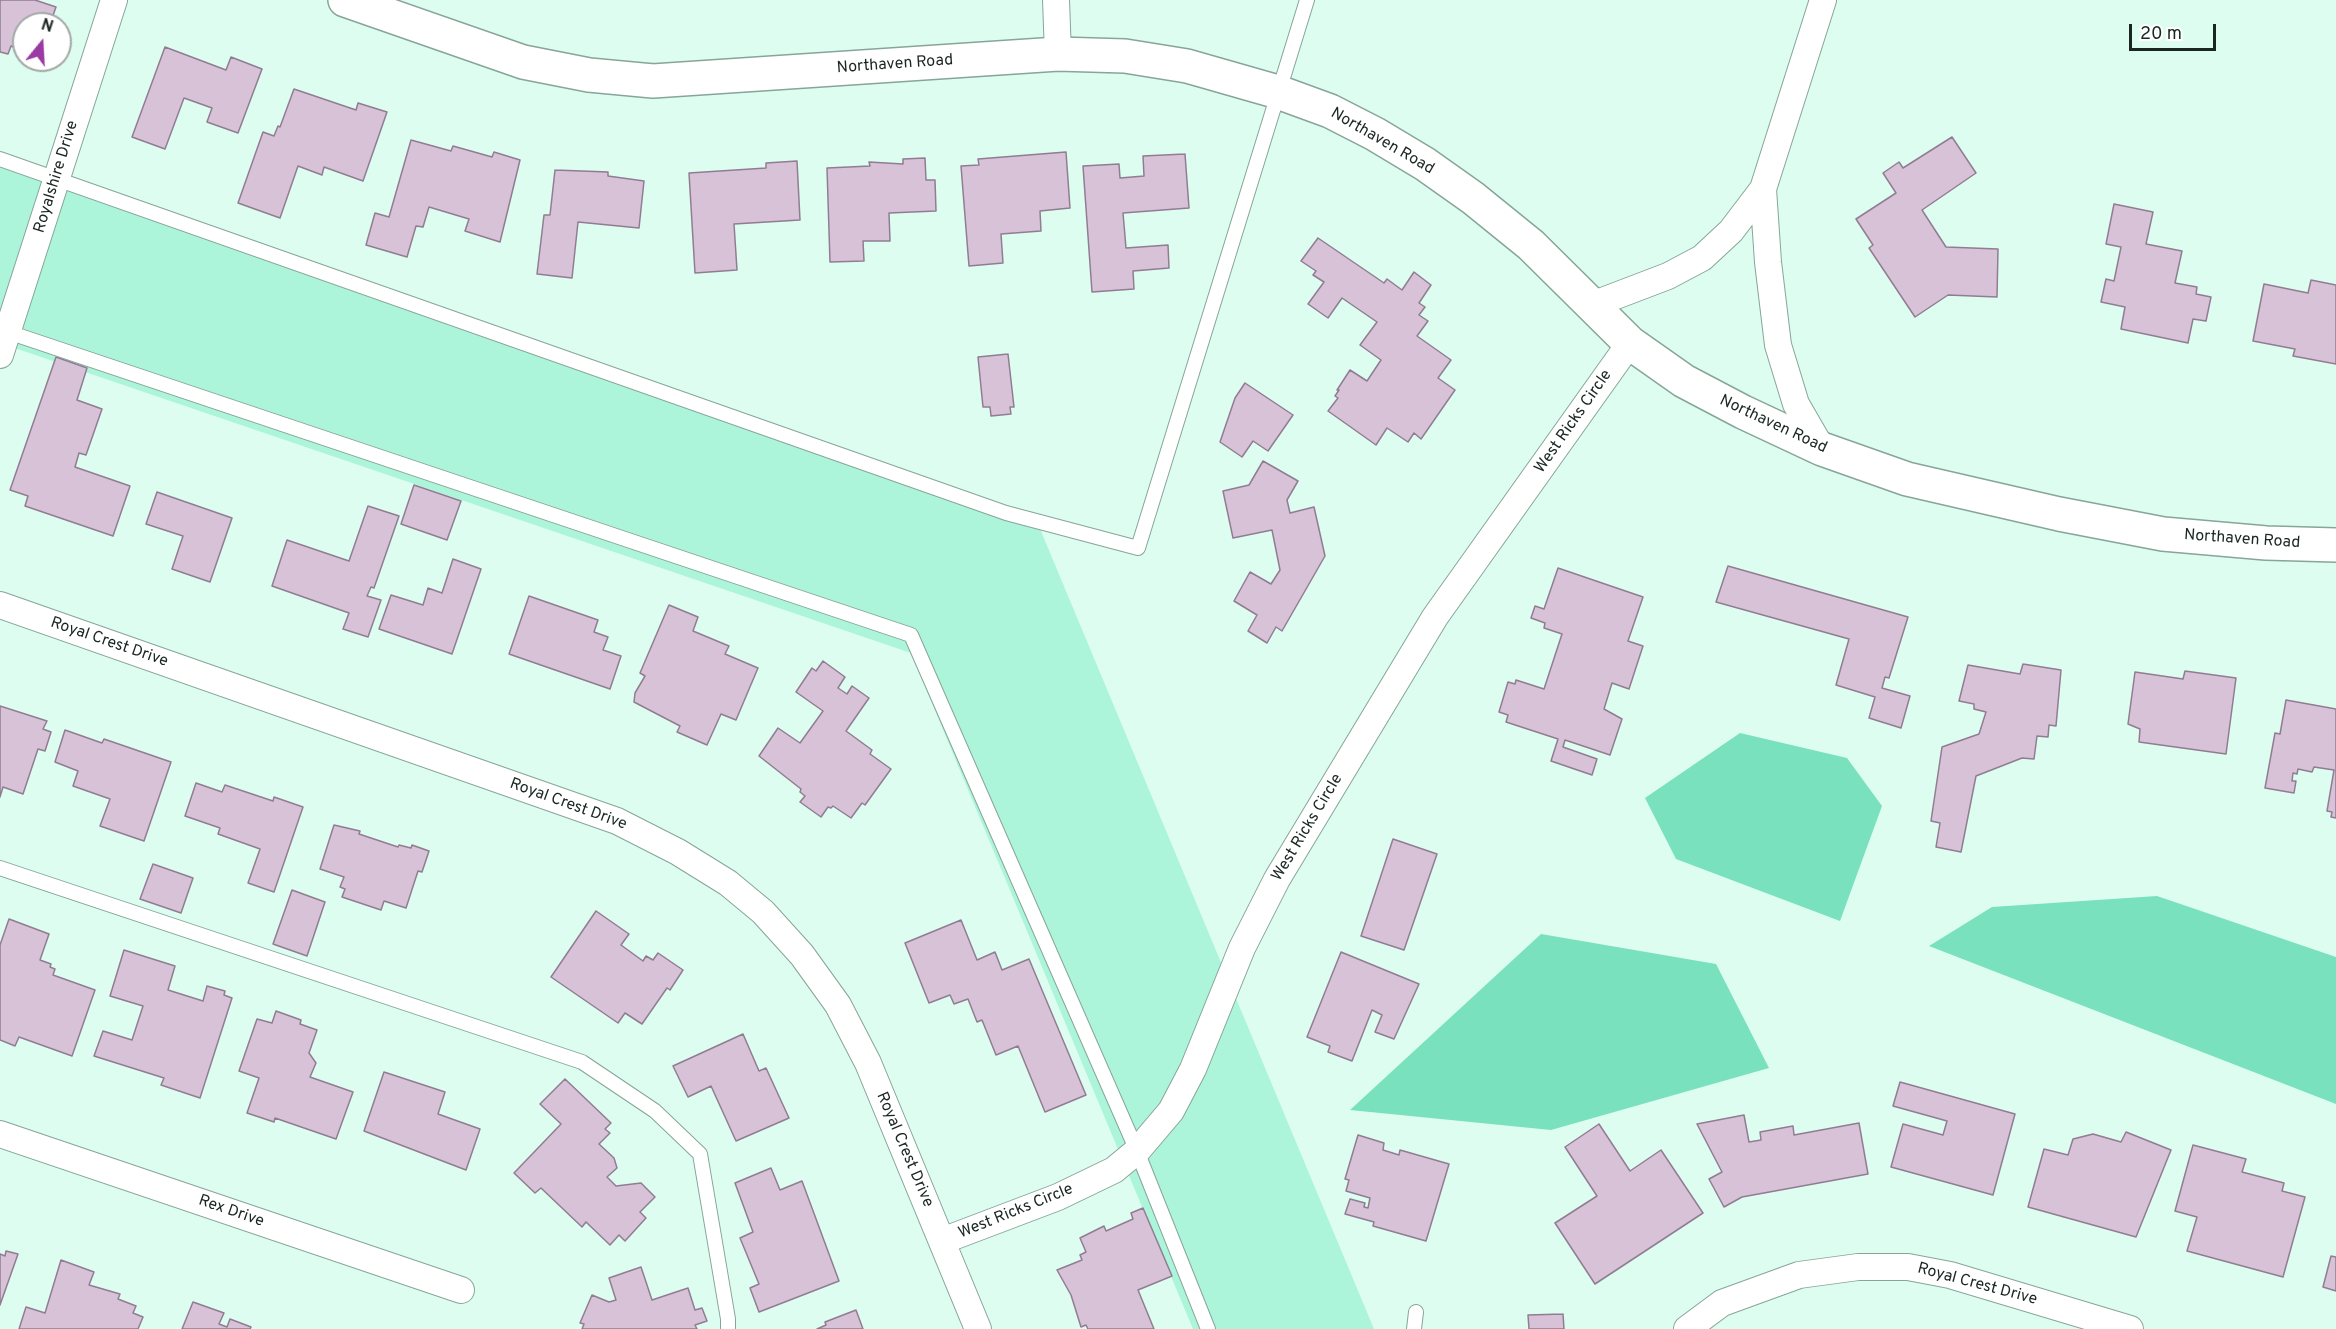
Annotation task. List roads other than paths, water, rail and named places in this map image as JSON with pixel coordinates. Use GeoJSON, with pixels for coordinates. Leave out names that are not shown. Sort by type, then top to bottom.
{"type":"FeatureCollection","features":[{"type":"Feature","properties":{"kind":"street","name":"Royalshire Drive"},"geometry":{"type":"LineString","coordinates":[[3,338],[114,0]]}},
{"type":"Feature","properties":{"kind":"street","name":"Northaven Road"},"geometry":{"type":"LineString","coordinates":[[345,0],[523,62],[589,75],[653,81],[1058,54],[1125,56],[1187,66],[1278,92],[1330,111],[1375,134],[1425,164],[1473,198],[1531,245],[1630,343],[1684,381],[1822,449],[1906,479],[2059,514],[2163,534],[2266,543],[2336,545]]}},
{"type":"Feature","properties":{"kind":"street"},"geometry":{"type":"LineString","coordinates":[[1056,0],[1058,54]]}},
{"type":"Feature","properties":{"kind":"street"},"geometry":{"type":"LineString","coordinates":[[1592,305],[1668,276],[1702,258],[1731,231],[1762,189],[1823,0]]}},
{"type":"Feature","properties":{"kind":"street"},"geometry":{"type":"LineString","coordinates":[[1762,189],[1778,345],[1796,404],[1822,449]]}},
{"type":"Feature","properties":{"kind":"street","name":"West Ricks Circle"},"geometry":{"type":"LineString","coordinates":[[942,1241],[1058,1197],[1114,1170],[1137,1151],[1171,1111],[1193,1069],[1242,948],[1277,879],[1435,617],[1630,343]]}},
{"type":"Feature","properties":{"kind":"street","name":"Royal Crest Drive"},"geometry":{"type":"LineString","coordinates":[[0,605],[617,821],[678,852],[728,883],[763,912],[779,929],[802,955],[837,1005],[868,1063],[978,1329]]}},
{"type":"Feature","properties":{"kind":"street","name":"Rex Drive"},"geometry":{"type":"LineString","coordinates":[[0,1134],[461,1290]]}},
{"type":"Feature","properties":{"kind":"street","name":"Royal Crest Drive"},"geometry":{"type":"LineString","coordinates":[[1688,1328],[1722,1303],[1799,1275],[1868,1267],[1908,1267],[1950,1275],[2130,1329]]}},
{"type":"Feature","properties":{"kind":"lane"},"geometry":{"type":"LineString","coordinates":[[0,159],[1006,513],[1138,548],[1307,0]]}},
{"type":"Feature","properties":{"kind":"lane"},"geometry":{"type":"LineString","coordinates":[[3,338],[911,635],[1137,1151],[1208,1329]]}},
{"type":"Feature","properties":{"kind":"lane"},"geometry":{"type":"LineString","coordinates":[[0,868],[582,1062],[655,1111],[700,1154],[729,1319],[728,1329]]}},
{"type":"Feature","properties":{"kind":"lane"},"geometry":{"type":"LineString","coordinates":[[1414,1329],[1416,1312]]}}]}
